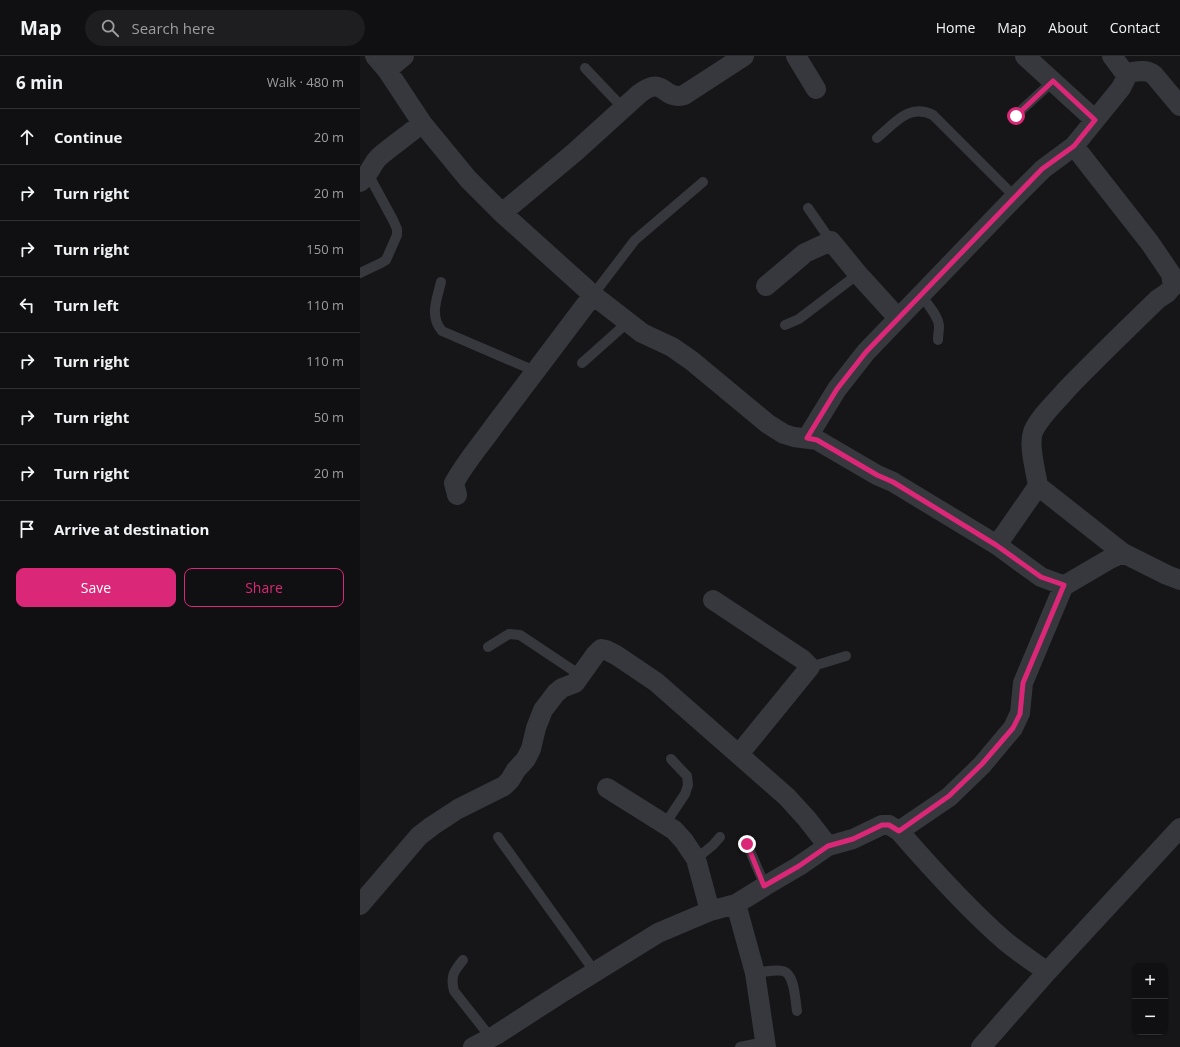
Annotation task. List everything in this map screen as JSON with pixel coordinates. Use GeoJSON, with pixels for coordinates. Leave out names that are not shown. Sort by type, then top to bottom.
{"type":"FeatureCollection","features":[{"type":"Feature","properties":{"kind":"street"},"geometry":{"type":"LineString","coordinates":[[404,56],[381,63],[422,123],[468,179],[502,213],[593,295],[642,334],[672,347],[692,361],[768,424],[784,434],[817,440],[877,475],[893,482],[996,545],[1041,577],[1064,585]]}},
{"type":"Feature","properties":{"kind":"street"},"geometry":{"type":"LineString","coordinates":[[502,213],[649,87],[656,86],[674,96],[684,94],[744,56]]}},
{"type":"Feature","properties":{"kind":"street"},"geometry":{"type":"LineString","coordinates":[[796,56],[816,89]]}},
{"type":"Feature","properties":{"kind":"street"},"geometry":{"type":"LineString","coordinates":[[1025,56],[1095,120]]}},
{"type":"Feature","properties":{"kind":"street"},"geometry":{"type":"LineString","coordinates":[[807,438],[837,389],[866,352],[992,223],[1042,169],[1074,146],[1095,120],[1125,82],[1127,76],[1112,56]]}},
{"type":"Feature","properties":{"kind":"street"},"geometry":{"type":"LineString","coordinates":[[1125,73],[1145,70],[1152,73],[1180,106]]}},
{"type":"Feature","properties":{"kind":"street"},"geometry":{"type":"LineString","coordinates":[[364,174],[379,157],[422,123]]}},
{"type":"Feature","properties":{"kind":"street"},"geometry":{"type":"LineString","coordinates":[[1074,146],[1150,243],[1171,274],[1173,286],[1103,352],[1054,403],[1038,423],[1033,432],[1032,445],[1038,486],[1123,553],[1180,580]]}},
{"type":"Feature","properties":{"kind":"street"},"geometry":{"type":"LineString","coordinates":[[766,286],[805,253],[831,240],[858,274],[898,318]]}},
{"type":"Feature","properties":{"kind":"street"},"geometry":{"type":"LineString","coordinates":[[457,494],[454,483],[464,465],[486,438],[535,370],[593,295]]}},
{"type":"Feature","properties":{"kind":"street"},"geometry":{"type":"LineString","coordinates":[[996,545],[1038,486]]}},
{"type":"Feature","properties":{"kind":"street"},"geometry":{"type":"LineString","coordinates":[[899,831],[949,796],[982,764],[1013,728],[1020,714],[1023,683],[1064,585],[1123,553]]}},
{"type":"Feature","properties":{"kind":"street"},"geometry":{"type":"LineString","coordinates":[[713,600],[802,659],[810,667],[739,754]]}},
{"type":"Feature","properties":{"kind":"street"},"geometry":{"type":"LineString","coordinates":[[360,905],[424,833],[458,809],[504,786],[510,780],[516,770],[526,759],[531,749],[536,728],[543,710],[556,693],[562,688],[575,683],[601,649],[606,650],[656,682],[739,754],[787,797],[807,819],[828,846]]}},
{"type":"Feature","properties":{"kind":"street"},"geometry":{"type":"LineString","coordinates":[[607,788],[674,830],[691,850],[696,859],[710,911]]}},
{"type":"Feature","properties":{"kind":"street"},"geometry":{"type":"LineString","coordinates":[[473,1047],[496,1040],[595,972],[658,934],[710,911],[736,904],[799,866],[828,846],[853,839],[882,825],[889,825],[899,831],[921,857],[1001,937],[1047,972]]}},
{"type":"Feature","properties":{"kind":"street"},"geometry":{"type":"LineString","coordinates":[[980,1047],[1180,828]]}},
{"type":"Feature","properties":{"kind":"street"},"geometry":{"type":"LineString","coordinates":[[736,904],[755,973],[765,1045]]}},
{"type":"Feature","properties":{"kind":"lane"},"geometry":{"type":"LineString","coordinates":[[585,68],[624,109]]}},
{"type":"Feature","properties":{"kind":"lane"},"geometry":{"type":"LineString","coordinates":[[1016,116],[1053,81]]}},
{"type":"Feature","properties":{"kind":"lane"},"geometry":{"type":"LineString","coordinates":[[877,138],[908,112],[918,110],[926,112],[933,115],[1015,197]]}},
{"type":"Feature","properties":{"kind":"lane"},"geometry":{"type":"LineString","coordinates":[[360,273],[382,264],[386,260],[397,235],[397,229],[393,220],[364,174]]}},
{"type":"Feature","properties":{"kind":"lane"},"geometry":{"type":"LineString","coordinates":[[593,295],[635,240],[703,182]]}},
{"type":"Feature","properties":{"kind":"lane"},"geometry":{"type":"LineString","coordinates":[[808,208],[831,240]]}},
{"type":"Feature","properties":{"kind":"lane"},"geometry":{"type":"LineString","coordinates":[[786,325],[798,319],[858,274]]}},
{"type":"Feature","properties":{"kind":"lane"},"geometry":{"type":"LineString","coordinates":[[441,282],[434,316],[437,325],[442,331],[535,370]]}},
{"type":"Feature","properties":{"kind":"lane"},"geometry":{"type":"LineString","coordinates":[[921,295],[938,322],[938,340]]}},
{"type":"Feature","properties":{"kind":"lane"},"geometry":{"type":"LineString","coordinates":[[582,363],[628,322]]}},
{"type":"Feature","properties":{"kind":"lane"},"geometry":{"type":"LineString","coordinates":[[488,647],[509,634],[520,635],[580,675]]}},
{"type":"Feature","properties":{"kind":"lane"},"geometry":{"type":"LineString","coordinates":[[810,667],[846,656]]}},
{"type":"Feature","properties":{"kind":"lane"},"geometry":{"type":"LineString","coordinates":[[665,824],[685,794],[688,785],[687,776],[672,759]]}},
{"type":"Feature","properties":{"kind":"lane"},"geometry":{"type":"LineString","coordinates":[[498,837],[595,972]]}},
{"type":"Feature","properties":{"kind":"lane"},"geometry":{"type":"LineString","coordinates":[[696,859],[720,837]]}},
{"type":"Feature","properties":{"kind":"lane"},"geometry":{"type":"LineString","coordinates":[[747,844],[764,886]]}},
{"type":"Feature","properties":{"kind":"lane"},"geometry":{"type":"LineString","coordinates":[[463,960],[452,976],[454,991],[496,1040]]}},
{"type":"Feature","properties":{"kind":"lane"},"geometry":{"type":"LineString","coordinates":[[755,973],[785,971],[789,974],[793,981],[797,1011]]}},
{"type":"Feature","properties":{"kind":"lane"},"geometry":{"type":"LineString","coordinates":[[740,1047],[765,1045]]}},
{"type":"Feature","properties":{"kind":"route"},"geometry":{"type":"LineString","coordinates":[[747,844],[764,886],[799,866],[828,846],[853,839],[875,827],[882,825],[889,825],[899,831],[949,796],[982,764],[1013,728],[1020,714],[1023,683],[1064,585],[1041,577],[996,545],[893,482],[877,475],[817,440],[807,438],[837,389],[866,352],[992,223],[1042,169],[1074,146],[1095,120],[1053,81],[1016,116]]}}]}
